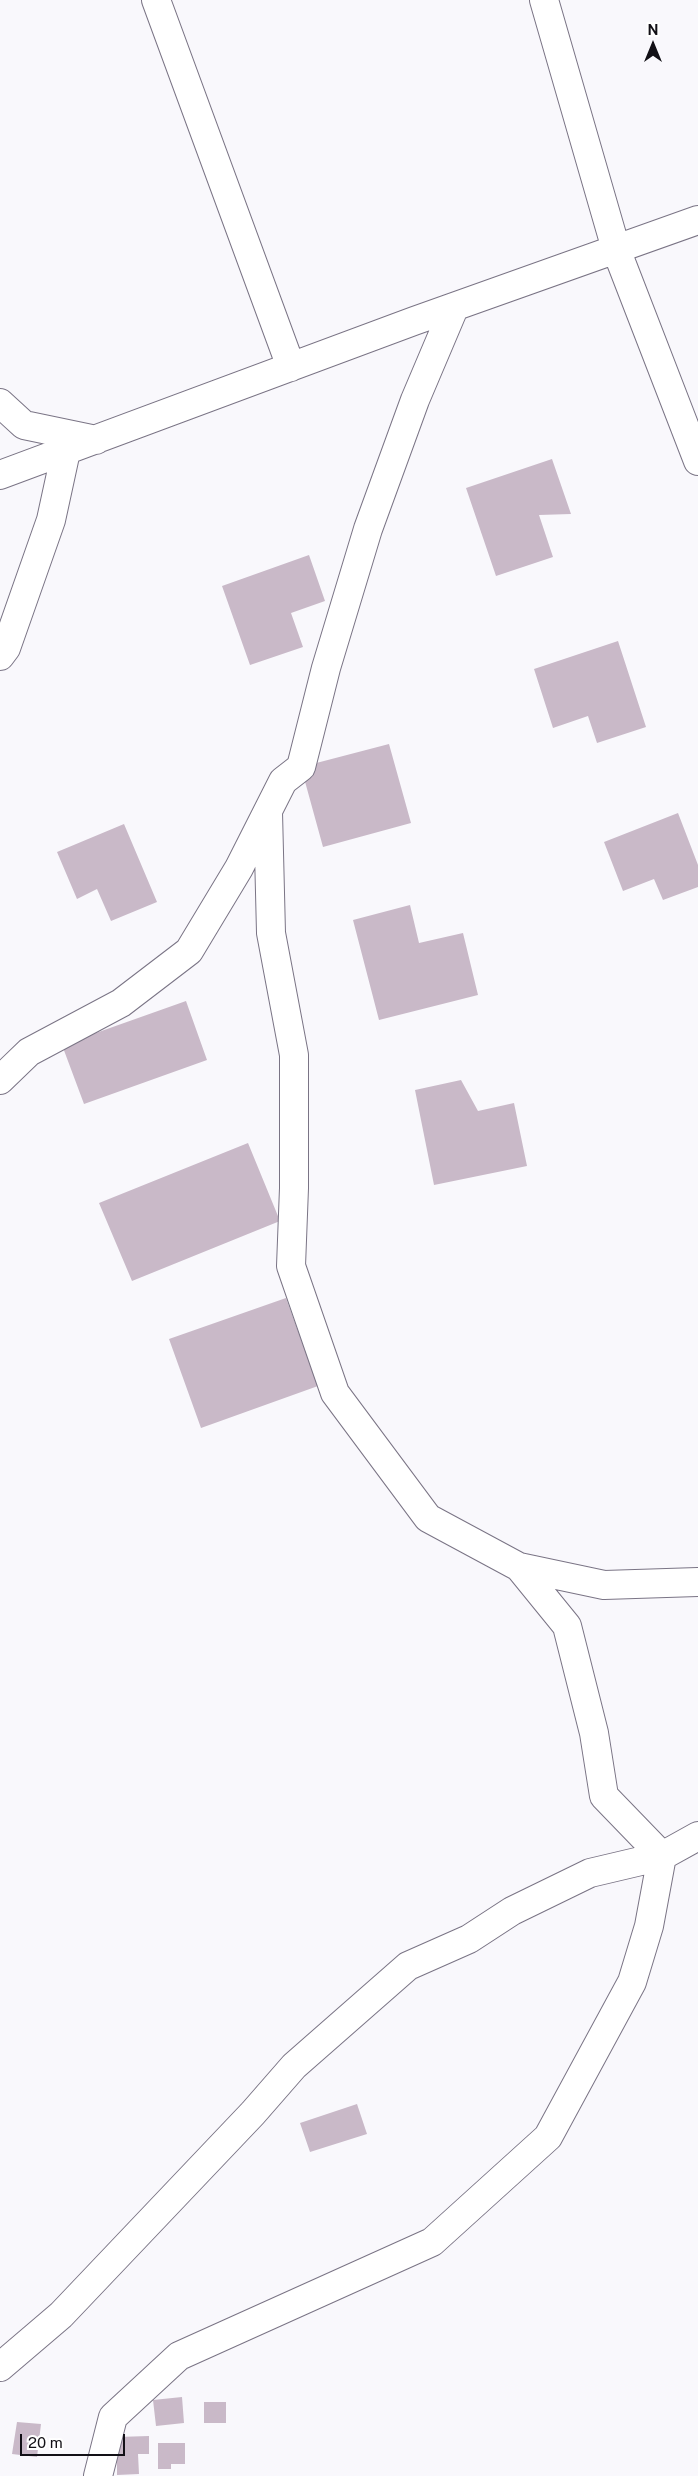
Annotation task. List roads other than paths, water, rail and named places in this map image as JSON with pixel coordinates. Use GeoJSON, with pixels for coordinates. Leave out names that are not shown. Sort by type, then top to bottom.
{"type":"FeatureCollection","features":[{"type":"Feature","properties":{"kind":"street"},"geometry":{"type":"LineString","coordinates":[[156,0],[291,367]]}},
{"type":"Feature","properties":{"kind":"street"},"geometry":{"type":"LineString","coordinates":[[544,0],[616,250],[698,462]]}},
{"type":"Feature","properties":{"kind":"street"},"geometry":{"type":"LineString","coordinates":[[0,475],[291,367],[698,220]]}},
{"type":"Feature","properties":{"kind":"street"},"geometry":{"type":"LineString","coordinates":[[0,1080],[30,1052],[121,1003],[189,951],[240,868],[283,781],[301,767],[326,668],[368,529],[415,400],[454,308]]}},
{"type":"Feature","properties":{"kind":"street"},"geometry":{"type":"LineString","coordinates":[[0,403],[24,425],[96,440]]}},
{"type":"Feature","properties":{"kind":"street"},"geometry":{"type":"LineString","coordinates":[[0,656],[6,648],[51,520],[66,451]]}},
{"type":"Feature","properties":{"kind":"street"},"geometry":{"type":"LineString","coordinates":[[268,812],[271,934],[294,1055],[294,1188],[291,1266],[335,1393],[428,1518],[519,1567],[604,1585],[698,1582]]}},
{"type":"Feature","properties":{"kind":"street"},"geometry":{"type":"LineString","coordinates":[[519,1567],[567,1626],[594,1733],[604,1796],[662,1856]]}},
{"type":"Feature","properties":{"kind":"street"},"geometry":{"type":"LineString","coordinates":[[0,2367],[61,2316],[253,2113],[294,2066],[408,1966],[469,1939],[512,1911],[590,1873],[662,1856],[698,1836]]}},
{"type":"Feature","properties":{"kind":"street"},"geometry":{"type":"LineString","coordinates":[[98,2476],[113,2417],[180,2356],[432,2242],[548,2137],[632,1982],[648,1926],[662,1856]]}}]}
